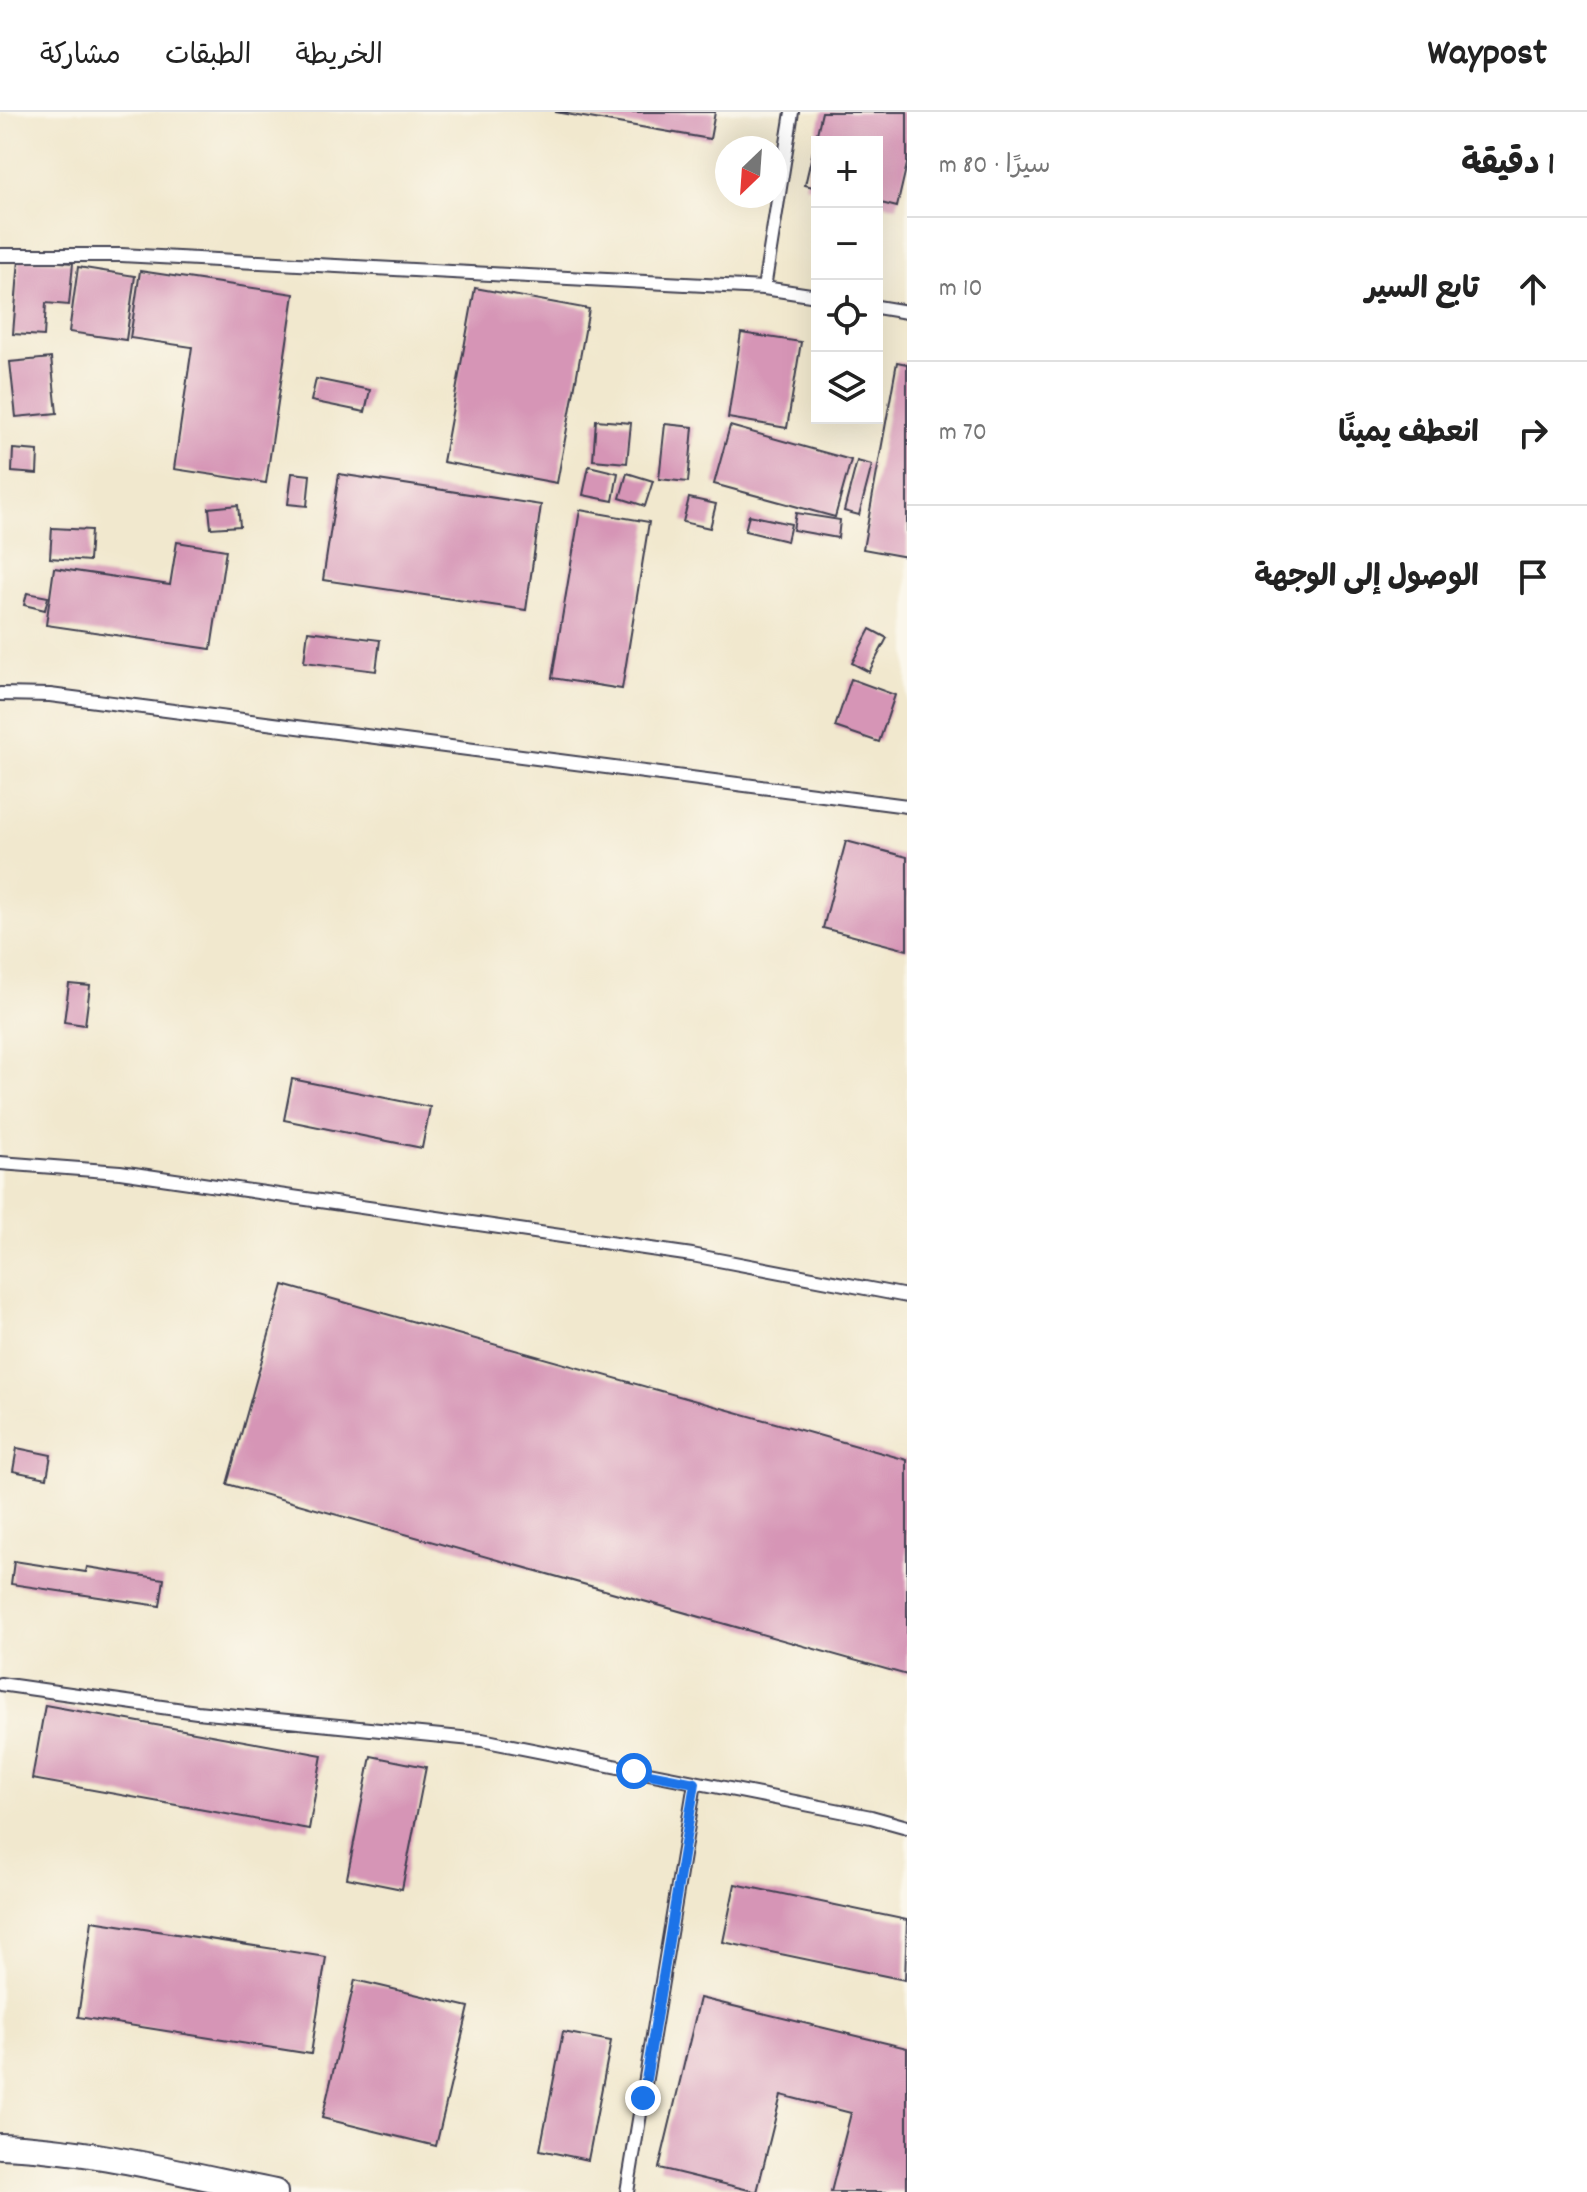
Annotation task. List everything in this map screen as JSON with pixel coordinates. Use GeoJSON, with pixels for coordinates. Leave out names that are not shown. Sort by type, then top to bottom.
{"type":"FeatureCollection","features":[{"type":"Feature","properties":{"kind":"street"},"geometry":{"type":"LineString","coordinates":[[0,2146],[30,2147],[140,2165],[275,2192]]}},
{"type":"Feature","properties":{"kind":"lane"},"geometry":{"type":"LineString","coordinates":[[764,288],[792,112]]}},
{"type":"Feature","properties":{"kind":"lane"},"geometry":{"type":"LineString","coordinates":[[0,255],[121,255],[764,288],[811,295]]}},
{"type":"Feature","properties":{"kind":"lane"},"geometry":{"type":"LineString","coordinates":[[883,308],[907,312]]}},
{"type":"Feature","properties":{"kind":"lane"},"geometry":{"type":"LineString","coordinates":[[0,694],[50,695],[907,806]]}},
{"type":"Feature","properties":{"kind":"lane"},"geometry":{"type":"LineString","coordinates":[[0,1163],[135,1174],[692,1255],[907,1296]]}},
{"type":"Feature","properties":{"kind":"lane"},"geometry":{"type":"LineString","coordinates":[[0,1684],[197,1712],[482,1740],[871,1817],[907,1827]]}},
{"type":"Feature","properties":{"kind":"lane"},"geometry":{"type":"LineString","coordinates":[[627,2192],[695,1783]]}},
{"type":"Feature","properties":{"kind":"building"},"geometry":{"type":"Polygon","coordinates":[[[555,112],[715,112],[710,139],[555,112]]]}},
{"type":"Feature","properties":{"kind":"building"},"geometry":{"type":"Polygon","coordinates":[[[822,112],[907,112],[907,164],[897,207],[883,204],[883,136],[816,136],[822,112]]]}},
{"type":"Feature","properties":{"kind":"building"},"geometry":{"type":"Polygon","coordinates":[[[811,159],[811,186],[805,185],[811,159]]]}},
{"type":"Feature","properties":{"kind":"building"},"geometry":{"type":"Polygon","coordinates":[[[19,259],[73,263],[69,305],[46,303],[44,336],[13,334],[19,259]]]}},
{"type":"Feature","properties":{"kind":"building"},"geometry":{"type":"Polygon","coordinates":[[[78,267],[135,276],[126,340],[69,332],[78,267]]]}},
{"type":"Feature","properties":{"kind":"building"},"geometry":{"type":"Polygon","coordinates":[[[140,271],[294,294],[266,483],[174,469],[192,347],[130,338],[140,271]]]}},
{"type":"Feature","properties":{"kind":"building"},"geometry":{"type":"Polygon","coordinates":[[[475,288],[589,309],[557,483],[443,462],[475,288]]]}},
{"type":"Feature","properties":{"kind":"building"},"geometry":{"type":"Polygon","coordinates":[[[741,333],[801,342],[787,428],[728,418],[741,333]]]}},
{"type":"Feature","properties":{"kind":"building"},"geometry":{"type":"Polygon","coordinates":[[[51,358],[57,413],[16,417],[10,362],[51,358]]]}},
{"type":"Feature","properties":{"kind":"building"},"geometry":{"type":"Polygon","coordinates":[[[897,362],[907,364],[907,557],[863,549],[897,362]]]}},
{"type":"Feature","properties":{"kind":"building"},"geometry":{"type":"Polygon","coordinates":[[[316,379],[370,390],[365,412],[311,401],[316,379]]]}},
{"type":"Feature","properties":{"kind":"building"},"geometry":{"type":"Polygon","coordinates":[[[596,420],[631,423],[627,463],[593,460],[596,420]]]}},
{"type":"Feature","properties":{"kind":"building"},"geometry":{"type":"Polygon","coordinates":[[[665,424],[693,427],[688,482],[659,479],[665,424]]]}},
{"type":"Feature","properties":{"kind":"building"},"geometry":{"type":"Polygon","coordinates":[[[730,426],[851,460],[835,517],[714,484],[730,426]]]}},
{"type":"Feature","properties":{"kind":"building"},"geometry":{"type":"Polygon","coordinates":[[[13,449],[38,451],[37,474],[12,472],[13,449]]]}},
{"type":"Feature","properties":{"kind":"building"},"geometry":{"type":"Polygon","coordinates":[[[857,461],[872,465],[859,515],[844,511],[857,461]]]}},
{"type":"Feature","properties":{"kind":"building"},"geometry":{"type":"Polygon","coordinates":[[[589,466],[618,473],[613,501],[583,495],[589,466]]]}},
{"type":"Feature","properties":{"kind":"building"},"geometry":{"type":"Polygon","coordinates":[[[292,473],[310,475],[307,506],[288,504],[292,473]]]}},
{"type":"Feature","properties":{"kind":"building"},"geometry":{"type":"Polygon","coordinates":[[[627,473],[653,481],[645,506],[620,498],[627,473]]]}},
{"type":"Feature","properties":{"kind":"building"},"geometry":{"type":"Polygon","coordinates":[[[339,474],[541,505],[526,610],[323,580],[339,474]]]}},
{"type":"Feature","properties":{"kind":"building"},"geometry":{"type":"Polygon","coordinates":[[[689,498],[716,504],[710,528],[683,522],[689,498]]]}},
{"type":"Feature","properties":{"kind":"building"},"geometry":{"type":"Polygon","coordinates":[[[238,505],[240,526],[211,528],[209,508],[238,505]]]}},
{"type":"Feature","properties":{"kind":"building"},"geometry":{"type":"Polygon","coordinates":[[[580,510],[649,522],[622,689],[552,678],[580,510]]]}},
{"type":"Feature","properties":{"kind":"building"},"geometry":{"type":"Polygon","coordinates":[[[796,513],[840,520],[838,538],[793,530],[796,513]]]}},
{"type":"Feature","properties":{"kind":"building"},"geometry":{"type":"Polygon","coordinates":[[[749,515],[791,524],[787,541],[745,531],[749,515]]]}},
{"type":"Feature","properties":{"kind":"building"},"geometry":{"type":"Polygon","coordinates":[[[52,528],[91,530],[89,561],[50,558],[52,528]]]}},
{"type":"Feature","properties":{"kind":"building"},"geometry":{"type":"Polygon","coordinates":[[[177,542],[226,550],[211,649],[46,625],[54,568],[170,585],[177,542]]]}},
{"type":"Feature","properties":{"kind":"building"},"geometry":{"type":"Polygon","coordinates":[[[27,593],[48,597],[45,610],[24,605],[27,593]]]}},
{"type":"Feature","properties":{"kind":"building"},"geometry":{"type":"Polygon","coordinates":[[[870,629],[887,638],[869,672],[852,663],[870,629]]]}},
{"type":"Feature","properties":{"kind":"building"},"geometry":{"type":"Polygon","coordinates":[[[308,631],[380,640],[376,671],[304,662],[308,631]]]}},
{"type":"Feature","properties":{"kind":"building"},"geometry":{"type":"Polygon","coordinates":[[[851,679],[895,695],[879,742],[835,727],[851,679]]]}},
{"type":"Feature","properties":{"kind":"building"},"geometry":{"type":"Polygon","coordinates":[[[846,841],[907,857],[907,950],[823,928],[846,841]]]}},
{"type":"Feature","properties":{"kind":"building"},"geometry":{"type":"Polygon","coordinates":[[[69,984],[90,986],[85,1025],[64,1022],[69,984]]]}},
{"type":"Feature","properties":{"kind":"building"},"geometry":{"type":"Polygon","coordinates":[[[292,1079],[430,1107],[422,1148],[284,1120],[292,1079]]]}},
{"type":"Feature","properties":{"kind":"building"},"geometry":{"type":"Polygon","coordinates":[[[283,1285],[907,1460],[907,1675],[227,1484],[283,1285]]]}},
{"type":"Feature","properties":{"kind":"building"},"geometry":{"type":"Polygon","coordinates":[[[17,1448],[51,1455],[47,1478],[13,1471],[17,1448]]]}},
{"type":"Feature","properties":{"kind":"building"},"geometry":{"type":"Polygon","coordinates":[[[14,1561],[86,1572],[87,1567],[164,1579],[160,1606],[11,1584],[14,1561]]]}},
{"type":"Feature","properties":{"kind":"building"},"geometry":{"type":"Polygon","coordinates":[[[45,1705],[322,1755],[309,1829],[32,1779],[45,1705]]]}},
{"type":"Feature","properties":{"kind":"building"},"geometry":{"type":"Polygon","coordinates":[[[371,1756],[426,1767],[402,1889],[347,1878],[371,1756]]]}},
{"type":"Feature","properties":{"kind":"building"},"geometry":{"type":"Polygon","coordinates":[[[735,1884],[907,1920],[905,1980],[723,1942],[735,1884]]]}},
{"type":"Feature","properties":{"kind":"building"},"geometry":{"type":"Polygon","coordinates":[[[92,1921],[326,1957],[311,2054],[78,2017],[92,1921]]]}},
{"type":"Feature","properties":{"kind":"building"},"geometry":{"type":"Polygon","coordinates":[[[355,1980],[469,2007],[436,2146],[322,2118],[355,1980]]]}},
{"type":"Feature","properties":{"kind":"building"},"geometry":{"type":"Polygon","coordinates":[[[700,1998],[907,2048],[907,2192],[831,2192],[851,2113],[781,2095],[757,2192],[659,2168],[700,1998]]]}},
{"type":"Feature","properties":{"kind":"building"},"geometry":{"type":"Polygon","coordinates":[[[563,2032],[611,2041],[588,2160],[540,2150],[563,2032]]]}},
{"type":"Feature","properties":{"kind":"route"},"geometry":{"type":"LineString","coordinates":[[634,1771],[695,1783],[643,2098]]}}]}
